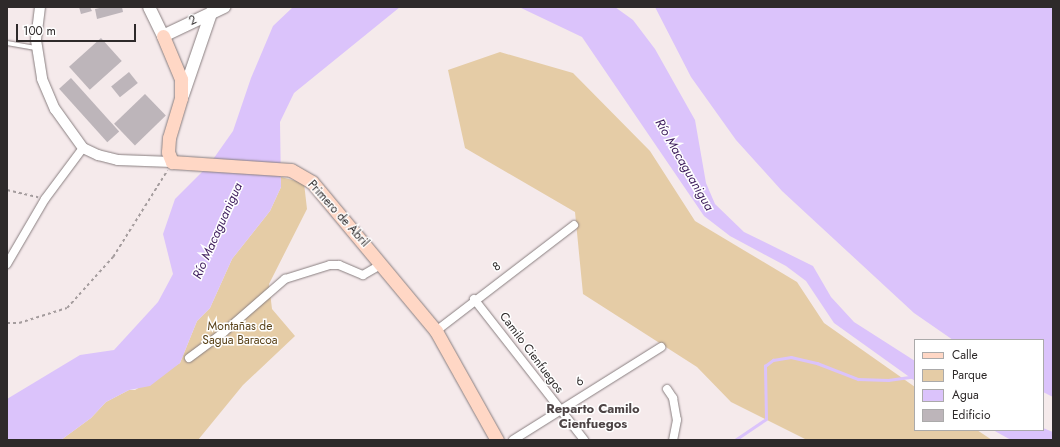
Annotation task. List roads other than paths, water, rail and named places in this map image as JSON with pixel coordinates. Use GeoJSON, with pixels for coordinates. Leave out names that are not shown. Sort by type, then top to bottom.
{"type":"FeatureCollection","features":[{"type":"Feature","properties":{"kind":"main road"},"geometry":{"type":"LineString","coordinates":[[149,7],[181,79],[182,98]]}},
{"type":"Feature","properties":{"kind":"main road","name":"2"},"geometry":{"type":"LineString","coordinates":[[162,36],[224,7]]}},
{"type":"Feature","properties":{"kind":"main road"},"geometry":{"type":"LineString","coordinates":[[172,162],[168,152],[168,138],[211,13]]}},
{"type":"Feature","properties":{"kind":"main road","name":"Primero de Abril"},"geometry":{"type":"LineString","coordinates":[[172,162],[196,165],[291,170],[312,182],[382,264],[436,331],[497,440]]}},
{"type":"Feature","properties":{"kind":"street"},"geometry":{"type":"LineString","coordinates":[[40,7],[36,48],[42,79],[50,97],[83,148],[98,155],[118,160],[172,162]]}},
{"type":"Feature","properties":{"kind":"street"},"geometry":{"type":"LineString","coordinates":[[7,264],[45,199],[83,148]]}},
{"type":"Feature","properties":{"kind":"street","name":"8"},"geometry":{"type":"LineString","coordinates":[[436,331],[474,299],[574,225]]}},
{"type":"Feature","properties":{"kind":"street"},"geometry":{"type":"LineString","coordinates":[[189,358],[224,332],[285,279],[330,265],[339,266],[363,275],[382,264]]}},
{"type":"Feature","properties":{"kind":"street","name":"Camilo Cienfuegos"},"geometry":{"type":"LineString","coordinates":[[474,299],[584,440]]}},
{"type":"Feature","properties":{"kind":"street","name":"6"},"geometry":{"type":"LineString","coordinates":[[513,440],[560,411],[579,396],[661,347]]}},
{"type":"Feature","properties":{"kind":"street"},"geometry":{"type":"LineString","coordinates":[[667,389],[673,398],[677,420],[673,440]]}},
{"type":"Feature","properties":{"kind":"lane"},"geometry":{"type":"LineString","coordinates":[[7,43],[36,48]]}},
{"type":"Feature","properties":{"kind":"water","name":"Río Macaguanigua"},"geometry":{"type":"Polygon","coordinates":[[[293,7],[400,7],[294,93],[280,122],[281,187],[270,211],[232,259],[210,308],[197,321],[180,363],[150,386],[129,390],[106,402],[91,418],[61,440],[7,440],[7,399],[80,355],[114,350],[158,302],[173,274],[163,234],[175,199],[209,165],[233,131],[251,78],[273,26],[293,7]]]}},
{"type":"Feature","properties":{"kind":"water","name":"Río Macaguanigua"},"geometry":{"type":"Polygon","coordinates":[[[519,7],[615,7],[633,20],[655,49],[695,120],[706,183],[715,204],[744,232],[813,266],[831,297],[854,322],[914,360],[914,380],[834,323],[806,281],[786,266],[730,236],[704,216],[582,37],[519,7]]]}},
{"type":"Feature","properties":{"kind":"water"},"geometry":{"type":"Polygon","coordinates":[[[655,7],[1053,7],[1053,397],[1044,392],[1044,339],[952,339],[914,313],[782,191],[736,140],[691,77],[655,7]]]}},
{"type":"Feature","properties":{"kind":"water"},"geometry":{"type":"Polygon","coordinates":[[[1044,428],[1053,432],[1053,440],[1011,440],[995,431],[1044,431],[1044,428]]]}},
{"type":"Feature","properties":{"kind":"waterway"},"geometry":{"type":"LineString","coordinates":[[735,440],[766,419],[765,366],[773,360],[791,357],[817,363],[858,379],[888,380],[914,376]]}},
{"type":"Feature","properties":{"kind":"district","name":"Reparto Camilo Cienfuegos"},"geometry":{"type":"Point","coordinates":[593,418]}},
{"type":"Feature","properties":{"kind":"park label","name":"Montañas de Sagua Baracoa"},"geometry":{"type":"Point","coordinates":[240,334]}}]}
